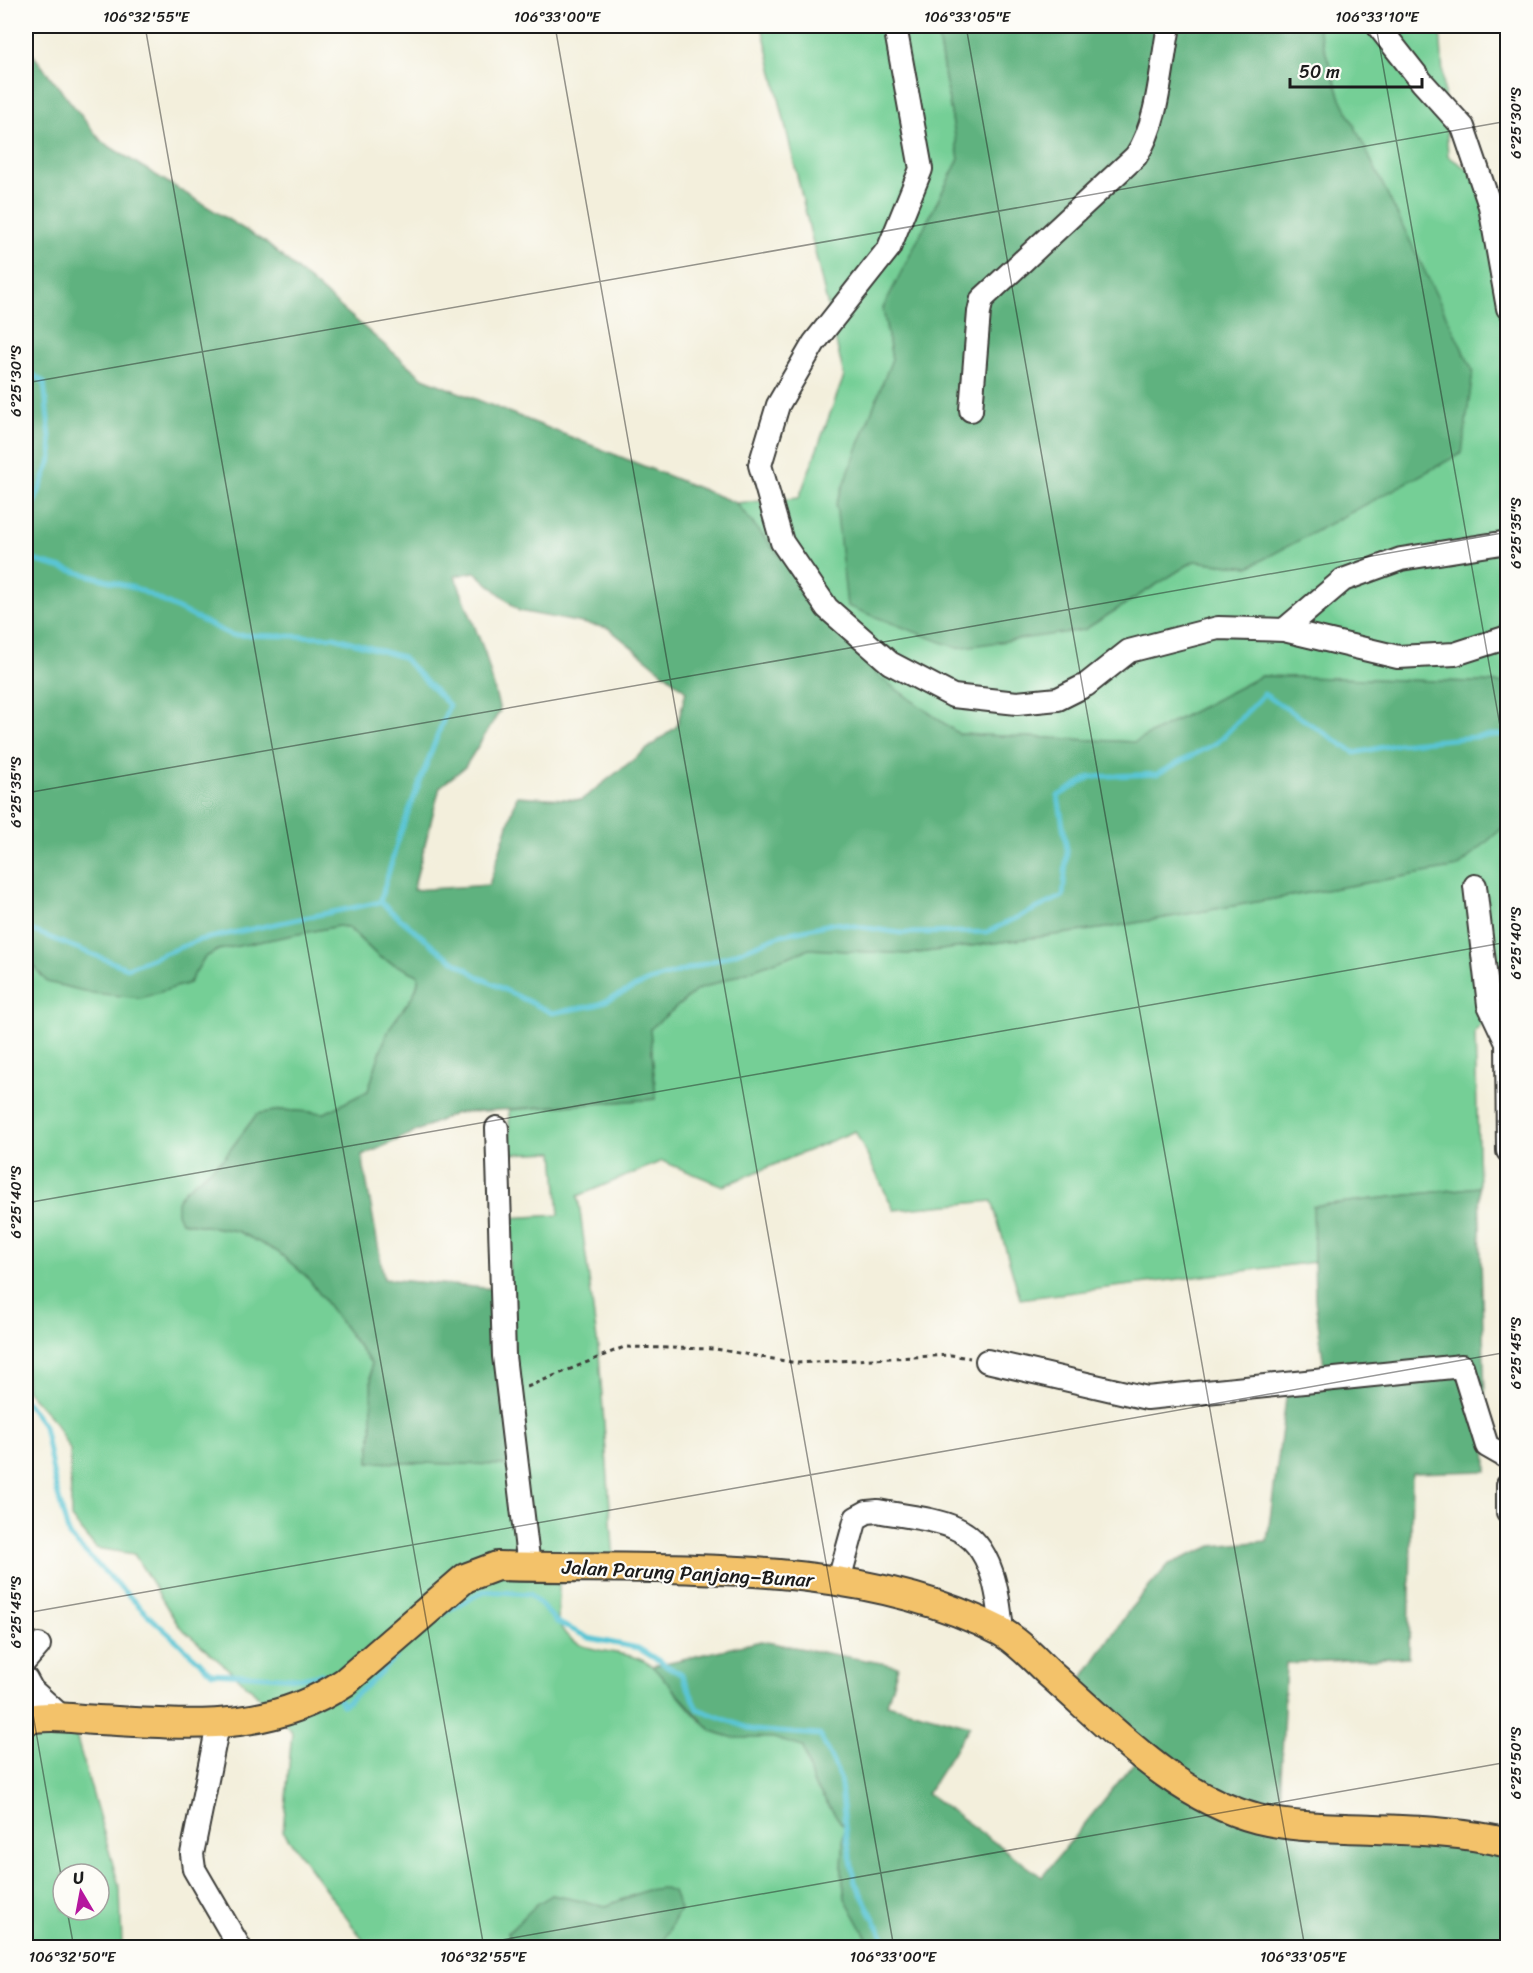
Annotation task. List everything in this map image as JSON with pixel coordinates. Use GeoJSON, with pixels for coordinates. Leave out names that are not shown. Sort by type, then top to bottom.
{"type":"FeatureCollection","features":[{"type":"Feature","properties":{"kind":"main road","name":"Jalan Parung Panjang–Bunar"},"geometry":{"type":"LineString","coordinates":[[26,1720],[63,1718],[218,1725],[272,1716],[336,1688],[465,1578],[496,1566],[710,1570],[839,1580],[928,1602],[1002,1632],[1168,1777],[1207,1799],[1258,1819],[1297,1825],[1396,1830],[1508,1843]]}},
{"type":"Feature","properties":{"kind":"street"},"geometry":{"type":"LineString","coordinates":[[895,26],[921,169],[890,248],[814,343],[778,405],[760,465],[782,542],[827,608],[890,663],[953,696],[1017,703],[1058,699],[1086,686],[1129,651],[1218,628],[1284,630],[1398,657],[1455,654],[1508,637]]}},
{"type":"Feature","properties":{"kind":"street"},"geometry":{"type":"LineString","coordinates":[[971,410],[982,299],[1136,156],[1146,141],[1151,123],[1169,26]]}},
{"type":"Feature","properties":{"kind":"street"},"geometry":{"type":"LineString","coordinates":[[1378,26],[1422,82],[1463,128],[1490,206],[1508,308]]}},
{"type":"Feature","properties":{"kind":"street"},"geometry":{"type":"LineString","coordinates":[[1284,630],[1343,580],[1401,559],[1508,542]]}},
{"type":"Feature","properties":{"kind":"street"},"geometry":{"type":"LineString","coordinates":[[1475,886],[1489,1005],[1507,1043],[1508,1151]]}},
{"type":"Feature","properties":{"kind":"street"},"geometry":{"type":"LineString","coordinates":[[498,1128],[504,1356],[529,1567]]}},
{"type":"Feature","properties":{"kind":"street"},"geometry":{"type":"LineString","coordinates":[[987,1362],[1147,1398],[1462,1366],[1487,1446],[1508,1458]]}},
{"type":"Feature","properties":{"kind":"street"},"geometry":{"type":"LineString","coordinates":[[1508,1485],[1508,1512]]}},
{"type":"Feature","properties":{"kind":"street"},"geometry":{"type":"LineString","coordinates":[[839,1580],[856,1518],[867,1512],[878,1511],[956,1528],[972,1541],[987,1563],[999,1594],[1002,1632]]}},
{"type":"Feature","properties":{"kind":"street"},"geometry":{"type":"LineString","coordinates":[[26,1679],[32,1690],[63,1718]]}},
{"type":"Feature","properties":{"kind":"street"},"geometry":{"type":"LineString","coordinates":[[218,1725],[192,1854],[194,1869],[240,1947]]}},
{"type":"Feature","properties":{"kind":"path"},"geometry":{"type":"LineString","coordinates":[[509,1395],[624,1347],[715,1348],[797,1363],[951,1355],[987,1362]]}},
{"type":"Feature","properties":{"kind":"green space"},"geometry":{"type":"Polygon","coordinates":[[[762,26],[936,26],[959,159],[883,308],[892,359],[836,505],[1084,630],[1194,561],[1249,567],[1340,96],[1317,26],[1440,26],[1448,156],[1507,196],[1507,683],[1261,676],[1135,742],[959,734],[879,677],[736,503],[799,498],[844,376],[762,26]]]}},
{"type":"Feature","properties":{"kind":"green space"},"geometry":{"type":"Polygon","coordinates":[[[936,26],[1317,26],[1340,96],[1473,371],[1462,453],[1249,567],[1194,561],[1084,630],[957,648],[847,606],[836,504],[892,359],[883,308],[959,159],[936,26]]]}},
{"type":"Feature","properties":{"kind":"green space"},"geometry":{"type":"Polygon","coordinates":[[[26,46],[102,142],[265,242],[423,378],[736,503],[879,677],[959,734],[1135,742],[1261,676],[1507,683],[1507,824],[1458,867],[1106,928],[910,954],[809,949],[697,990],[650,1029],[656,1099],[456,1113],[362,1156],[384,1279],[507,1290],[512,1465],[369,1462],[372,1425],[371,1363],[307,1277],[278,1252],[237,1231],[181,1222],[177,1213],[177,1201],[184,1191],[224,1158],[257,1114],[281,1110],[325,1113],[368,1091],[386,1035],[413,996],[418,975],[379,957],[348,927],[338,926],[218,950],[204,958],[189,983],[141,998],[92,993],[47,982],[26,956],[26,46]],[[475,572],[455,576],[485,653],[500,711],[465,767],[440,787],[413,890],[489,885],[517,796],[581,800],[677,726],[686,691],[608,628],[519,611],[475,572]]]}},
{"type":"Feature","properties":{"kind":"green space"},"geometry":{"type":"Polygon","coordinates":[[[1507,824],[1507,992],[1475,1032],[1479,1187],[1314,1206],[1314,1262],[1020,1299],[992,1201],[894,1210],[855,1131],[723,1186],[662,1161],[578,1196],[599,1355],[614,1562],[560,1561],[558,1621],[565,1634],[575,1642],[587,1647],[628,1655],[653,1667],[700,1720],[713,1731],[735,1737],[785,1740],[803,1747],[813,1783],[844,1827],[842,1871],[845,1898],[872,1947],[660,1947],[680,1909],[647,1890],[606,1906],[552,1895],[508,1932],[515,1947],[368,1947],[283,1831],[292,1732],[251,1689],[178,1625],[134,1554],[96,1548],[71,1518],[70,1450],[54,1421],[26,1390],[26,956],[47,982],[189,983],[204,958],[218,950],[338,926],[347,927],[379,957],[418,975],[413,996],[386,1035],[368,1091],[325,1113],[281,1110],[257,1114],[224,1158],[184,1191],[181,1222],[237,1231],[278,1252],[307,1277],[371,1363],[372,1425],[369,1462],[512,1465],[508,1218],[559,1215],[554,1152],[509,1154],[509,1110],[656,1099],[650,1029],[697,990],[809,949],[910,954],[1106,928],[1457,867],[1507,824]]]}},
{"type":"Feature","properties":{"kind":"green space"},"geometry":{"type":"Polygon","coordinates":[[[1479,1187],[1487,1471],[1412,1473],[1409,1657],[1286,1663],[1279,1824],[1507,1849],[1507,1947],[872,1947],[845,1898],[842,1871],[844,1827],[813,1783],[803,1747],[773,1738],[734,1738],[712,1731],[652,1666],[761,1641],[898,1666],[887,1704],[970,1726],[927,1793],[1042,1877],[1140,1755],[1078,1685],[1130,1609],[1169,1564],[1212,1546],[1267,1541],[1287,1391],[1326,1382],[1315,1300],[1313,1206],[1479,1187]]]}},
{"type":"Feature","properties":{"kind":"green space"},"geometry":{"type":"Polygon","coordinates":[[[26,1724],[73,1725],[120,1889],[122,1947],[26,1948],[26,1724]]]}},
{"type":"Feature","properties":{"kind":"green space"},"geometry":{"type":"Polygon","coordinates":[[[662,1888],[673,1892],[680,1909],[660,1947],[515,1947],[508,1933],[537,1904],[552,1895],[606,1906],[647,1890],[662,1888]]]}},
{"type":"Feature","properties":{"kind":"waterway"},"geometry":{"type":"LineString","coordinates":[[26,370],[44,382],[52,457],[26,525]]}},
{"type":"Feature","properties":{"kind":"waterway"},"geometry":{"type":"LineString","coordinates":[[26,558],[138,589],[231,635],[334,637],[402,657],[449,705],[399,837],[380,902]]}},
{"type":"Feature","properties":{"kind":"waterway"},"geometry":{"type":"LineString","coordinates":[[380,902],[442,953],[479,977],[552,1013],[597,1005],[646,982],[726,957],[781,935],[835,923],[901,933],[987,932],[1063,896],[1067,850],[1058,796],[1090,777],[1157,774],[1218,742],[1264,694],[1355,753],[1398,744],[1508,734]]}},
{"type":"Feature","properties":{"kind":"waterway"},"geometry":{"type":"LineString","coordinates":[[26,928],[127,968],[199,940],[380,902]]}},
{"type":"Feature","properties":{"kind":"waterway"},"geometry":{"type":"LineString","coordinates":[[26,1402],[44,1426],[56,1488],[69,1536],[150,1617],[212,1673],[300,1678],[322,1674],[327,1681]]}},
{"type":"Feature","properties":{"kind":"waterway"},"geometry":{"type":"LineString","coordinates":[[444,1613],[484,1591],[530,1594],[557,1622],[589,1638],[638,1648],[682,1675],[698,1709],[753,1730],[820,1735],[840,1777],[846,1834],[855,1882],[889,1948]]}},
{"type":"Feature","properties":{"kind":"waterway"},"geometry":{"type":"LineString","coordinates":[[337,1696],[343,1705],[372,1681],[395,1657]]}}]}
